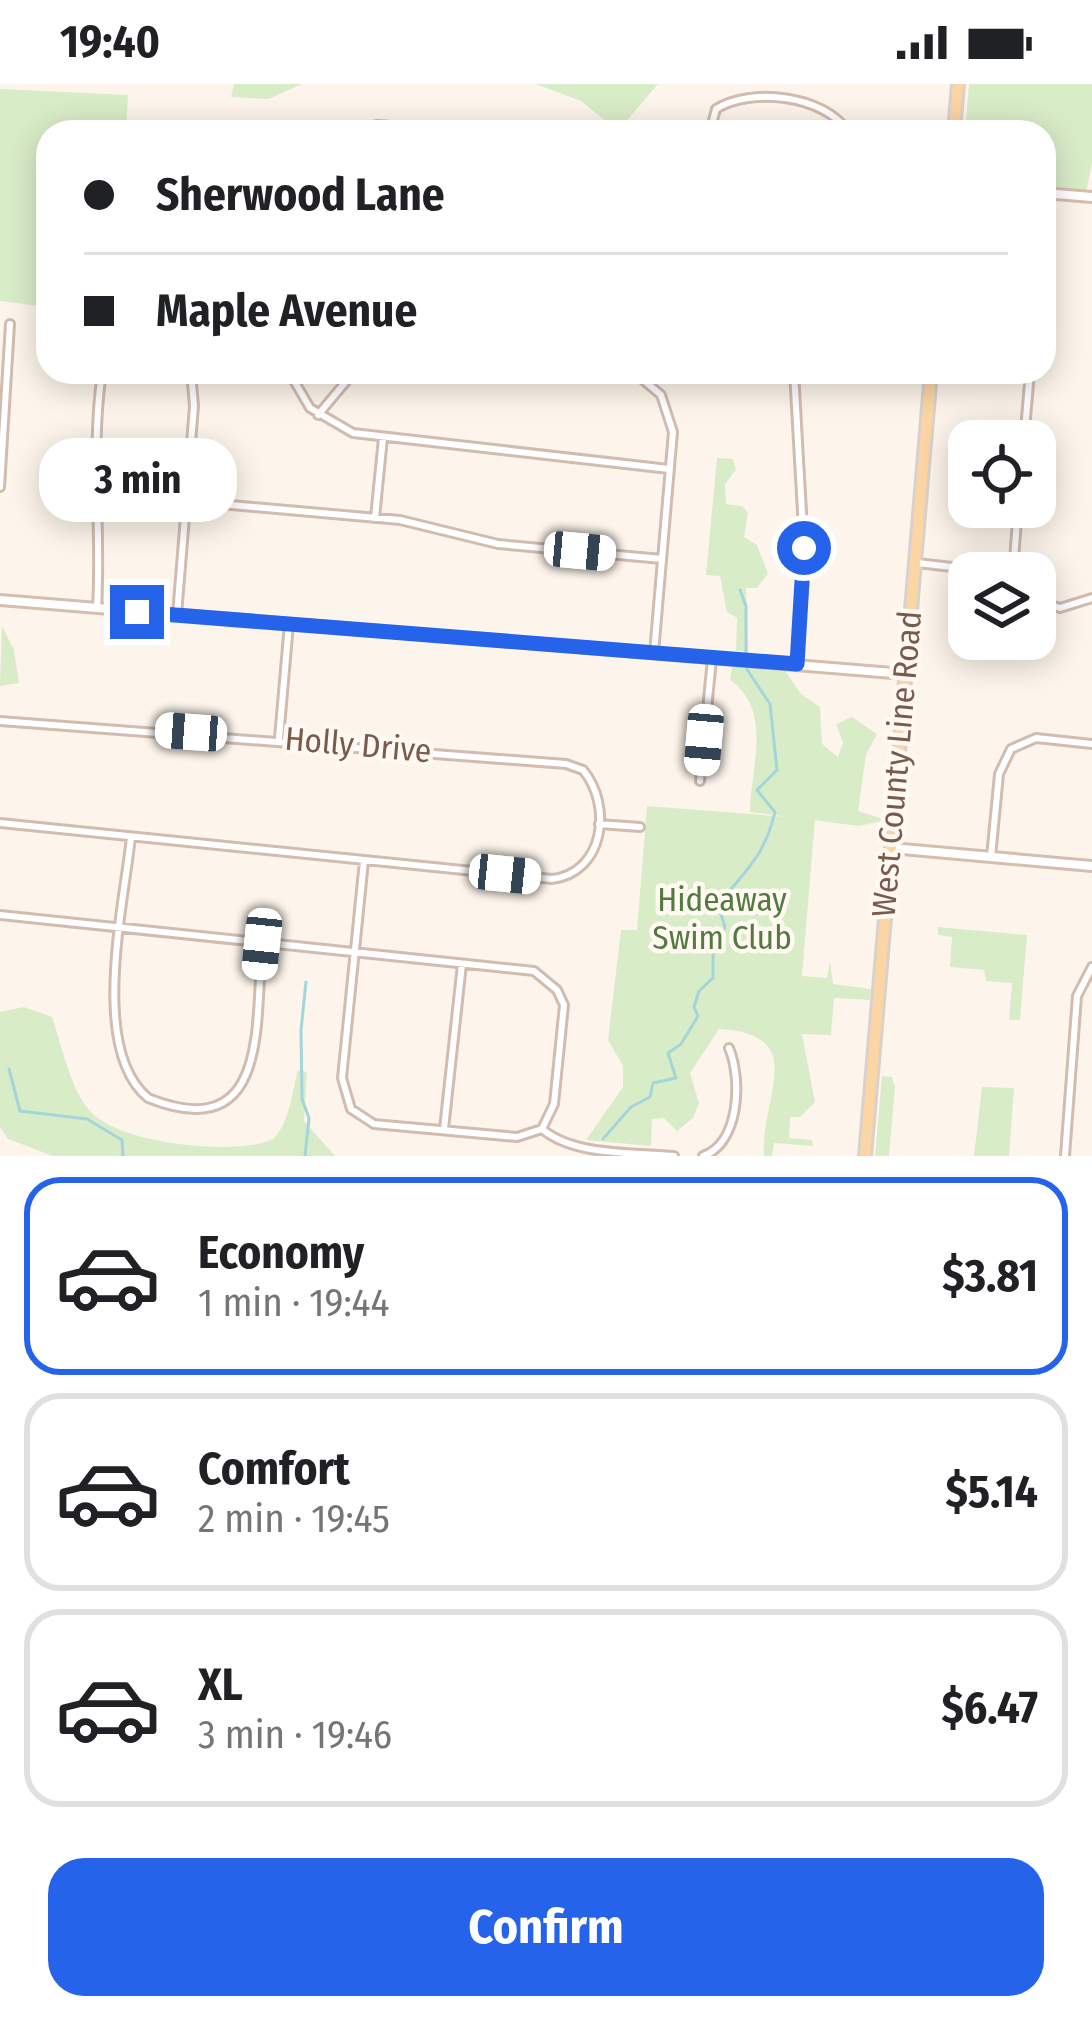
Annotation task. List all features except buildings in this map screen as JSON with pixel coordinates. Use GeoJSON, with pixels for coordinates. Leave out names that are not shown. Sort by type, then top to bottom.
{"type":"FeatureCollection","features":[{"type":"Feature","properties":{"kind":"main road"},"geometry":{"type":"LineString","coordinates":[[955,120],[958,84]]}},
{"type":"Feature","properties":{"kind":"main road","name":"West County Line Road"},"geometry":{"type":"LineString","coordinates":[[865,1156],[930,384]]}},
{"type":"Feature","properties":{"kind":"street"},"geometry":{"type":"LineString","coordinates":[[713,120],[716,109],[731,100],[759,96],[820,109],[833,120]]}},
{"type":"Feature","properties":{"kind":"street"},"geometry":{"type":"LineString","coordinates":[[1056,194],[1092,197]]}},
{"type":"Feature","properties":{"kind":"street"},"geometry":{"type":"LineString","coordinates":[[0,487],[10,324]]}},
{"type":"Feature","properties":{"kind":"street"},"geometry":{"type":"LineString","coordinates":[[97,608],[100,555],[92,480],[101,384]]}},
{"type":"Feature","properties":{"kind":"street"},"geometry":{"type":"LineString","coordinates":[[177,615],[191,384]]}},
{"type":"Feature","properties":{"kind":"street"},"geometry":{"type":"LineString","coordinates":[[297,384],[318,415],[340,429],[382,438],[669,469]]}},
{"type":"Feature","properties":{"kind":"street"},"geometry":{"type":"LineString","coordinates":[[318,415],[344,384]]}},
{"type":"Feature","properties":{"kind":"street"},"geometry":{"type":"LineString","coordinates":[[652,384],[670,411],[654,653]]}},
{"type":"Feature","properties":{"kind":"street"},"geometry":{"type":"LineString","coordinates":[[795,384],[805,564],[797,664]]}},
{"type":"Feature","properties":{"kind":"street"},"geometry":{"type":"LineString","coordinates":[[1026,420],[1029,384]]}},
{"type":"Feature","properties":{"kind":"street"},"geometry":{"type":"LineString","coordinates":[[375,518],[382,438]]}},
{"type":"Feature","properties":{"kind":"street"},"geometry":{"type":"LineString","coordinates":[[186,501],[375,518],[498,544],[662,559]]}},
{"type":"Feature","properties":{"kind":"street"},"geometry":{"type":"LineString","coordinates":[[914,563],[948,567]]}},
{"type":"Feature","properties":{"kind":"street"},"geometry":{"type":"LineString","coordinates":[[1056,605],[1092,598]]}},
{"type":"Feature","properties":{"kind":"street"},"geometry":{"type":"LineString","coordinates":[[0,600],[905,674]]}},
{"type":"Feature","properties":{"kind":"street"},"geometry":{"type":"LineString","coordinates":[[279,738],[289,624]]}},
{"type":"Feature","properties":{"kind":"street"},"geometry":{"type":"LineString","coordinates":[[700,781],[712,658]]}},
{"type":"Feature","properties":{"kind":"street","name":"Holly Drive"},"geometry":{"type":"LineString","coordinates":[[0,721],[279,738],[572,764],[596,787],[598,824]]}},
{"type":"Feature","properties":{"kind":"street"},"geometry":{"type":"LineString","coordinates":[[991,857],[999,774],[1011,749],[1036,738],[1092,743]]}},
{"type":"Feature","properties":{"kind":"street"},"geometry":{"type":"LineString","coordinates":[[0,823],[569,877],[592,856],[598,824],[640,827]]}},
{"type":"Feature","properties":{"kind":"street"},"geometry":{"type":"LineString","coordinates":[[131,837],[113,1022],[134,1084],[148,1099],[212,1108],[232,1100],[244,1087],[262,944]]}},
{"type":"Feature","properties":{"kind":"street"},"geometry":{"type":"LineString","coordinates":[[891,848],[1092,866]]}},
{"type":"Feature","properties":{"kind":"street"},"geometry":{"type":"LineString","coordinates":[[0,915],[262,944],[355,952],[534,971],[561,998],[554,1104],[542,1129],[517,1137],[374,1124],[346,1102],[342,1078],[355,952],[364,861]]}},
{"type":"Feature","properties":{"kind":"street"},"geometry":{"type":"LineString","coordinates":[[444,1129],[462,964]]}},
{"type":"Feature","properties":{"kind":"street"},"geometry":{"type":"LineString","coordinates":[[1065,1156],[1083,978],[1092,967]]}},
{"type":"Feature","properties":{"kind":"street"},"geometry":{"type":"LineString","coordinates":[[703,1156],[723,1144],[731,1128],[736,1072],[730,1048]]}},
{"type":"Feature","properties":{"kind":"street"},"geometry":{"type":"LineString","coordinates":[[542,1129],[560,1143],[578,1148],[674,1156]]}},
{"type":"Feature","properties":{"kind":"green space"},"geometry":{"type":"Polygon","coordinates":[[[234,84],[302,84],[269,99],[231,97],[234,84]]]}},
{"type":"Feature","properties":{"kind":"green space"},"geometry":{"type":"Polygon","coordinates":[[[536,84],[658,84],[627,120],[604,120],[581,101],[536,84]]]}},
{"type":"Feature","properties":{"kind":"green space"},"geometry":{"type":"Polygon","coordinates":[[[969,84],[1092,84],[1092,163],[1086,194],[1056,191],[1056,120],[966,120],[969,84]]]}},
{"type":"Feature","properties":{"kind":"green space"},"geometry":{"type":"Polygon","coordinates":[[[0,89],[128,95],[127,120],[36,120],[36,306],[0,301],[0,89]]]}},
{"type":"Feature","properties":{"kind":"green space"},"geometry":{"type":"Polygon","coordinates":[[[717,458],[733,459],[736,470],[725,484],[726,504],[742,506],[748,513],[744,537],[757,545],[768,574],[757,588],[746,588],[748,652],[736,651],[737,618],[727,612],[720,576],[706,575],[717,458]]]}},
{"type":"Feature","properties":{"kind":"green space"},"geometry":{"type":"Polygon","coordinates":[[[2,626],[14,650],[19,683],[0,686],[2,626]]]}},
{"type":"Feature","properties":{"kind":"green space"},"geometry":{"type":"Polygon","coordinates":[[[732,667],[784,669],[801,694],[820,707],[822,744],[838,757],[843,743],[836,724],[852,717],[877,734],[866,755],[858,811],[886,820],[859,826],[750,812],[756,724],[752,708],[730,680],[732,667]]]}},
{"type":"Feature","properties":{"kind":"green space","name":"Hideaway Swim Club"},"geometry":{"type":"Polygon","coordinates":[[[647,806],[815,819],[802,976],[827,978],[830,961],[833,984],[871,989],[870,1000],[834,998],[831,1035],[802,1034],[815,1102],[800,1117],[790,1117],[789,1138],[812,1140],[813,1146],[774,1143],[772,1156],[764,1156],[773,1056],[764,1043],[747,1033],[719,1029],[690,1073],[699,1103],[693,1118],[677,1131],[664,1118],[652,1119],[651,1146],[586,1140],[623,1087],[623,1066],[608,1040],[621,930],[637,930],[647,806]]]}},
{"type":"Feature","properties":{"kind":"green space"},"geometry":{"type":"Polygon","coordinates":[[[938,927],[1027,935],[1020,1020],[1009,1020],[1012,983],[986,981],[984,970],[950,967],[952,937],[938,935],[938,927]]]}},
{"type":"Feature","properties":{"kind":"green space"},"geometry":{"type":"Polygon","coordinates":[[[24,1007],[52,1017],[77,1091],[105,1123],[180,1144],[256,1144],[273,1139],[283,1124],[298,1070],[307,1072],[304,1121],[335,1156],[53,1156],[8,1139],[0,1127],[0,1012],[24,1007]]]}},
{"type":"Feature","properties":{"kind":"green space"},"geometry":{"type":"Polygon","coordinates":[[[882,1076],[892,1077],[895,1086],[889,1156],[875,1156],[882,1076]]]}},
{"type":"Feature","properties":{"kind":"green space"},"geometry":{"type":"Polygon","coordinates":[[[982,1087],[1014,1088],[1009,1156],[974,1156],[982,1087]]]}},
{"type":"Feature","properties":{"kind":"waterway"},"geometry":{"type":"LineString","coordinates":[[740,590],[746,606],[746,653]]}},
{"type":"Feature","properties":{"kind":"waterway"},"geometry":{"type":"LineString","coordinates":[[603,1139],[631,1107],[650,1097],[653,1083],[676,1078],[668,1053],[681,1044],[698,1016],[694,1007],[699,991],[713,978],[713,955],[725,927],[718,905],[765,842],[775,812],[757,790],[777,770],[770,704],[746,668]]}},
{"type":"Feature","properties":{"kind":"waterway"},"geometry":{"type":"LineString","coordinates":[[305,1156],[309,1118],[302,1099],[301,1030],[306,982]]}},
{"type":"Feature","properties":{"kind":"waterway"},"geometry":{"type":"LineString","coordinates":[[9,1069],[20,1111],[87,1119],[122,1140],[123,1156]]}},
{"type":"Feature","properties":{"kind":"route"},"geometry":{"type":"LineString","coordinates":[[137,612],[797,664],[804,548]]}}]}
